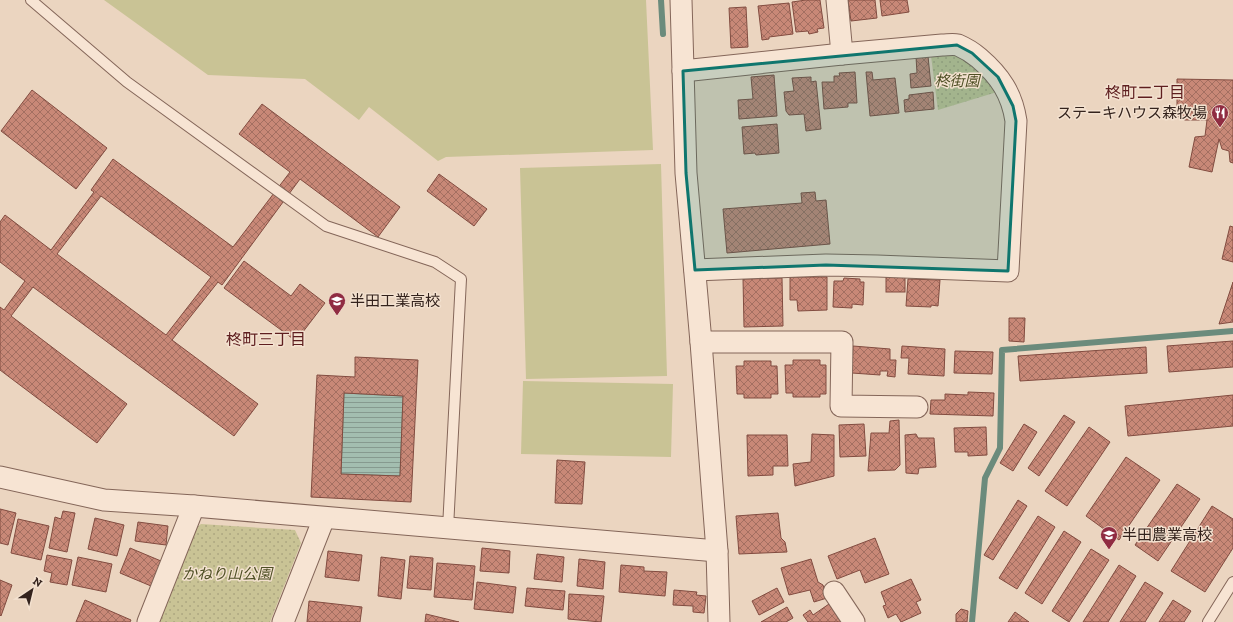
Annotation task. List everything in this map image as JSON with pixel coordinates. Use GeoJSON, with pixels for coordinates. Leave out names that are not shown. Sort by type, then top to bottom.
{"type":"FeatureCollection","features":[{"type":"Feature","properties":{"kind":"street"},"geometry":{"type":"LineString","coordinates":[[680,0],[686,173],[717,551],[719,622]]}},
{"type":"Feature","properties":{"kind":"street"},"geometry":{"type":"LineString","coordinates":[[837,0],[842,54]]}},
{"type":"Feature","properties":{"kind":"street"},"geometry":{"type":"LineString","coordinates":[[683,70],[842,54],[957,45],[972,52],[998,77],[1014,106],[1016,121],[1008,271],[833,266],[779,266],[695,270]]}},
{"type":"Feature","properties":{"kind":"street"},"geometry":{"type":"LineString","coordinates":[[701,342],[842,342],[841,406],[917,407]]}},
{"type":"Feature","properties":{"kind":"street"},"geometry":{"type":"LineString","coordinates":[[0,477],[104,500],[194,506],[717,551]]}},
{"type":"Feature","properties":{"kind":"street"},"geometry":{"type":"LineString","coordinates":[[148,622],[194,506]]}},
{"type":"Feature","properties":{"kind":"street"},"geometry":{"type":"LineString","coordinates":[[283,622],[324,518]]}},
{"type":"Feature","properties":{"kind":"street"},"geometry":{"type":"LineString","coordinates":[[834,592],[854,622]]}},
{"type":"Feature","properties":{"kind":"lane"},"geometry":{"type":"LineString","coordinates":[[31,0],[127,82],[326,226],[435,262],[461,279],[448,528]]}},
{"type":"Feature","properties":{"kind":"lane"},"geometry":{"type":"LineString","coordinates":[[1208,622],[1233,582]]}},
{"type":"Feature","properties":{"kind":"highlighted area"},"geometry":{"type":"Polygon","coordinates":[[[957,45],[972,53],[998,77],[1013,106],[1016,121],[1008,271],[826,265],[695,270],[686,173],[683,71],[957,45]]]}},
{"type":"Feature","properties":{"kind":"green space"},"geometry":{"type":"Polygon","coordinates":[[[104,0],[646,0],[653,150],[446,157],[438,161],[369,107],[359,120],[305,79],[208,75],[104,0]]]}},
{"type":"Feature","properties":{"kind":"green space","name":"柊街園"},"geometry":{"type":"Polygon","coordinates":[[[955,54],[966,59],[997,92],[938,110],[931,56],[955,54]]]}},
{"type":"Feature","properties":{"kind":"green space"},"geometry":{"type":"Polygon","coordinates":[[[661,164],[667,376],[526,379],[520,168],[661,164]]]}},
{"type":"Feature","properties":{"kind":"green space"},"geometry":{"type":"Polygon","coordinates":[[[523,381],[673,384],[671,457],[521,454],[523,381]]]}},
{"type":"Feature","properties":{"kind":"green space","name":"かねり山公園"},"geometry":{"type":"Polygon","coordinates":[[[201,524],[295,530],[301,543],[270,622],[157,622],[193,530],[201,524]]]}},
{"type":"Feature","properties":{"kind":"shaded area"},"geometry":{"type":"Polygon","coordinates":[[[344,393],[403,396],[400,476],[341,474],[344,393]]]}},
{"type":"Feature","properties":{"kind":"building"},"geometry":{"type":"Polygon","coordinates":[[[820,0],[824,28],[817,29],[818,32],[809,34],[808,31],[796,32],[792,2],[820,0]]]}},
{"type":"Feature","properties":{"kind":"building"},"geometry":{"type":"Polygon","coordinates":[[[848,0],[875,0],[877,18],[851,21],[848,0]]]}},
{"type":"Feature","properties":{"kind":"building"},"geometry":{"type":"Polygon","coordinates":[[[880,0],[907,0],[909,12],[882,16],[880,0]]]}},
{"type":"Feature","properties":{"kind":"building"},"geometry":{"type":"Polygon","coordinates":[[[789,3],[793,34],[769,37],[769,39],[762,40],[758,6],[789,3]]]}},
{"type":"Feature","properties":{"kind":"building"},"geometry":{"type":"Polygon","coordinates":[[[746,7],[748,47],[731,48],[729,8],[746,7]]]}},
{"type":"Feature","properties":{"kind":"building"},"geometry":{"type":"Polygon","coordinates":[[[928,56],[931,86],[911,88],[910,74],[917,73],[916,57],[928,56]]]}},
{"type":"Feature","properties":{"kind":"building"},"geometry":{"type":"Polygon","coordinates":[[[855,72],[857,103],[848,103],[848,107],[824,109],[822,82],[834,82],[834,76],[840,76],[839,73],[855,72]]]}},
{"type":"Feature","properties":{"kind":"building"},"geometry":{"type":"Polygon","coordinates":[[[866,72],[872,72],[873,80],[895,78],[899,113],[870,116],[866,72]]]}},
{"type":"Feature","properties":{"kind":"building"},"geometry":{"type":"Polygon","coordinates":[[[774,75],[777,116],[739,119],[738,100],[753,99],[751,77],[774,75]]]}},
{"type":"Feature","properties":{"kind":"building"},"geometry":{"type":"Polygon","coordinates":[[[811,77],[811,82],[816,81],[821,129],[806,131],[804,114],[789,115],[786,111],[784,92],[794,91],[792,78],[811,77]]]}},
{"type":"Feature","properties":{"kind":"building","name":"ステーキハウス森牧場"},"geometry":{"type":"Polygon","coordinates":[[[1177,79],[1233,80],[1233,163],[1230,162],[1229,151],[1222,149],[1219,139],[1212,172],[1189,167],[1195,137],[1205,136],[1207,120],[1185,120],[1177,116],[1177,79]]]}},
{"type":"Feature","properties":{"kind":"building"},"geometry":{"type":"Polygon","coordinates":[[[32,90],[107,148],[76,189],[1,131],[32,90]]]}},
{"type":"Feature","properties":{"kind":"building"},"geometry":{"type":"Polygon","coordinates":[[[933,92],[934,109],[905,112],[904,100],[909,99],[909,95],[933,92]]]}},
{"type":"Feature","properties":{"kind":"building"},"geometry":{"type":"Polygon","coordinates":[[[262,104],[400,207],[378,237],[300,179],[222,285],[218,282],[172,340],[258,404],[234,436],[33,287],[11,316],[127,404],[97,443],[0,370],[0,307],[4,310],[25,281],[0,262],[0,222],[5,215],[51,250],[94,192],[91,190],[113,159],[233,247],[290,172],[239,134],[262,104]],[[101,196],[57,254],[166,335],[211,277],[101,196]]]}},
{"type":"Feature","properties":{"kind":"building"},"geometry":{"type":"Polygon","coordinates":[[[777,124],[779,153],[756,155],[755,153],[744,154],[742,127],[777,124]]]}},
{"type":"Feature","properties":{"kind":"building"},"geometry":{"type":"Polygon","coordinates":[[[439,174],[487,209],[474,226],[427,191],[439,174]]]}},
{"type":"Feature","properties":{"kind":"building"},"geometry":{"type":"Polygon","coordinates":[[[815,192],[816,201],[826,200],[830,244],[727,253],[723,209],[802,203],[801,193],[815,192]]]}},
{"type":"Feature","properties":{"kind":"building"},"geometry":{"type":"Polygon","coordinates":[[[1230,226],[1233,227],[1233,262],[1222,259],[1230,226]]]}},
{"type":"Feature","properties":{"kind":"building"},"geometry":{"type":"Polygon","coordinates":[[[244,261],[291,296],[300,284],[325,303],[296,341],[224,288],[244,261]]]}},
{"type":"Feature","properties":{"kind":"building"},"geometry":{"type":"Polygon","coordinates":[[[790,277],[827,277],[827,310],[798,311],[797,300],[790,300],[790,277]]]}},
{"type":"Feature","properties":{"kind":"building"},"geometry":{"type":"Polygon","coordinates":[[[886,277],[905,277],[905,292],[886,292],[886,277]]]}},
{"type":"Feature","properties":{"kind":"building"},"geometry":{"type":"Polygon","coordinates":[[[782,278],[783,326],[744,327],[743,279],[782,278]]]}},
{"type":"Feature","properties":{"kind":"building"},"geometry":{"type":"Polygon","coordinates":[[[844,278],[860,279],[860,282],[864,282],[863,305],[852,304],[852,308],[833,307],[834,281],[843,281],[844,278]]]}},
{"type":"Feature","properties":{"kind":"building"},"geometry":{"type":"Polygon","coordinates":[[[908,279],[940,280],[938,306],[906,306],[908,279]]]}},
{"type":"Feature","properties":{"kind":"building"},"geometry":{"type":"Polygon","coordinates":[[[1233,282],[1233,322],[1219,324],[1233,282]]]}},
{"type":"Feature","properties":{"kind":"building"},"geometry":{"type":"Polygon","coordinates":[[[1009,318],[1025,318],[1024,342],[1009,341],[1009,318]]]}},
{"type":"Feature","properties":{"kind":"building"},"geometry":{"type":"Polygon","coordinates":[[[1233,341],[1233,367],[1169,372],[1167,346],[1233,341]]]}},
{"type":"Feature","properties":{"kind":"building"},"geometry":{"type":"Polygon","coordinates":[[[853,346],[890,349],[890,360],[896,360],[895,377],[887,376],[888,371],[880,371],[880,375],[852,373],[853,346]]]}},
{"type":"Feature","properties":{"kind":"building"},"geometry":{"type":"Polygon","coordinates":[[[902,346],[945,349],[944,376],[908,374],[909,358],[901,358],[902,346]]]}},
{"type":"Feature","properties":{"kind":"building"},"geometry":{"type":"Polygon","coordinates":[[[1146,347],[1147,373],[1020,381],[1018,356],[1146,347]]]}},
{"type":"Feature","properties":{"kind":"building"},"geometry":{"type":"Polygon","coordinates":[[[955,351],[993,352],[992,374],[954,373],[955,351]]]}},
{"type":"Feature","properties":{"kind":"building"},"geometry":{"type":"Polygon","coordinates":[[[355,357],[418,360],[411,502],[311,497],[317,375],[355,377],[355,357]],[[344,393],[341,474],[400,476],[403,396],[344,393]]]}},
{"type":"Feature","properties":{"kind":"building"},"geometry":{"type":"Polygon","coordinates":[[[793,360],[820,360],[820,365],[826,365],[826,394],[820,394],[820,397],[793,397],[793,393],[786,393],[785,365],[793,365],[793,360]]]}},
{"type":"Feature","properties":{"kind":"building"},"geometry":{"type":"Polygon","coordinates":[[[744,361],[771,361],[771,366],[777,366],[778,394],[771,394],[771,398],[744,398],[744,394],[737,394],[736,366],[744,366],[744,361]]]}},
{"type":"Feature","properties":{"kind":"building"},"geometry":{"type":"Polygon","coordinates":[[[968,392],[994,393],[993,416],[930,414],[931,400],[945,400],[945,394],[968,395],[968,392]]]}},
{"type":"Feature","properties":{"kind":"building"},"geometry":{"type":"Polygon","coordinates":[[[1233,395],[1233,426],[1128,436],[1125,406],[1233,395]]]}},
{"type":"Feature","properties":{"kind":"building"},"geometry":{"type":"Polygon","coordinates":[[[1064,415],[1075,422],[1039,476],[1028,468],[1064,415]]]}},
{"type":"Feature","properties":{"kind":"building"},"geometry":{"type":"Polygon","coordinates":[[[899,420],[900,465],[895,470],[868,471],[871,433],[889,433],[890,421],[899,420]]]}},
{"type":"Feature","properties":{"kind":"building"},"geometry":{"type":"Polygon","coordinates":[[[864,424],[866,456],[840,457],[839,425],[864,424]]]}},
{"type":"Feature","properties":{"kind":"building"},"geometry":{"type":"Polygon","coordinates":[[[1024,424],[1037,432],[1013,471],[1000,463],[1024,424]]]}},
{"type":"Feature","properties":{"kind":"building"},"geometry":{"type":"Polygon","coordinates":[[[986,427],[987,455],[968,456],[968,452],[955,452],[954,428],[986,427]]]}},
{"type":"Feature","properties":{"kind":"building"},"geometry":{"type":"Polygon","coordinates":[[[1089,427],[1110,442],[1067,506],[1045,491],[1089,427]]]}},
{"type":"Feature","properties":{"kind":"building"},"geometry":{"type":"Polygon","coordinates":[[[812,434],[834,435],[834,476],[795,486],[793,464],[811,462],[812,434]]]}},
{"type":"Feature","properties":{"kind":"building"},"geometry":{"type":"Polygon","coordinates":[[[916,434],[918,438],[934,438],[936,467],[919,468],[918,474],[906,473],[905,435],[916,434]]]}},
{"type":"Feature","properties":{"kind":"building"},"geometry":{"type":"Polygon","coordinates":[[[747,435],[787,435],[788,466],[773,466],[773,475],[748,476],[747,435]]]}},
{"type":"Feature","properties":{"kind":"building"},"geometry":{"type":"Polygon","coordinates":[[[1126,457],[1160,480],[1119,540],[1086,516],[1126,457]]]}},
{"type":"Feature","properties":{"kind":"building"},"geometry":{"type":"Polygon","coordinates":[[[557,460],[585,462],[582,504],[555,503],[557,460]]]}},
{"type":"Feature","properties":{"kind":"building"},"geometry":{"type":"Polygon","coordinates":[[[1177,484],[1200,499],[1158,561],[1135,545],[1177,484]]]}},
{"type":"Feature","properties":{"kind":"building"},"geometry":{"type":"Polygon","coordinates":[[[1018,500],[1027,506],[993,560],[984,555],[1018,500]]]}},
{"type":"Feature","properties":{"kind":"building"},"geometry":{"type":"Polygon","coordinates":[[[1212,506],[1233,519],[1233,548],[1205,592],[1171,571],[1212,506]]]}},
{"type":"Feature","properties":{"kind":"building"},"geometry":{"type":"Polygon","coordinates":[[[0,509],[16,513],[8,545],[0,543],[0,509]]]}},
{"type":"Feature","properties":{"kind":"building"},"geometry":{"type":"Polygon","coordinates":[[[63,511],[75,513],[67,552],[49,548],[55,517],[61,519],[63,511]]]}},
{"type":"Feature","properties":{"kind":"building"},"geometry":{"type":"Polygon","coordinates":[[[778,513],[781,538],[785,542],[787,552],[739,554],[736,516],[778,513]]]}},
{"type":"Feature","properties":{"kind":"building"},"geometry":{"type":"Polygon","coordinates":[[[1038,516],[1055,527],[1017,589],[999,578],[1038,516]]]}},
{"type":"Feature","properties":{"kind":"building"},"geometry":{"type":"Polygon","coordinates":[[[95,518],[124,525],[117,556],[88,549],[95,518]]]}},
{"type":"Feature","properties":{"kind":"building"},"geometry":{"type":"Polygon","coordinates":[[[18,519],[49,526],[41,560],[11,553],[18,519]]]}},
{"type":"Feature","properties":{"kind":"building"},"geometry":{"type":"Polygon","coordinates":[[[138,522],[168,526],[166,545],[135,541],[138,522]]]}},
{"type":"Feature","properties":{"kind":"building"},"geometry":{"type":"Polygon","coordinates":[[[1064,531],[1081,542],[1042,604],[1025,593],[1064,531]]]}},
{"type":"Feature","properties":{"kind":"building"},"geometry":{"type":"Polygon","coordinates":[[[875,538],[889,574],[865,583],[860,570],[837,579],[828,556],[875,538]]]}},
{"type":"Feature","properties":{"kind":"building"},"geometry":{"type":"Polygon","coordinates":[[[130,548],[161,561],[151,586],[120,573],[130,548]]]}},
{"type":"Feature","properties":{"kind":"building"},"geometry":{"type":"Polygon","coordinates":[[[482,548],[510,551],[509,573],[480,571],[482,548]]]}},
{"type":"Feature","properties":{"kind":"building"},"geometry":{"type":"Polygon","coordinates":[[[1091,549],[1109,560],[1069,622],[1052,611],[1091,549]]]}},
{"type":"Feature","properties":{"kind":"building"},"geometry":{"type":"Polygon","coordinates":[[[328,551],[362,555],[359,581],[325,577],[328,551]]]}},
{"type":"Feature","properties":{"kind":"building"},"geometry":{"type":"Polygon","coordinates":[[[537,554],[564,557],[562,582],[534,579],[537,554]]]}},
{"type":"Feature","properties":{"kind":"building"},"geometry":{"type":"Polygon","coordinates":[[[47,555],[72,560],[67,585],[50,582],[52,573],[44,571],[47,555]]]}},
{"type":"Feature","properties":{"kind":"building"},"geometry":{"type":"Polygon","coordinates":[[[410,556],[433,558],[431,590],[407,588],[410,556]]]}},
{"type":"Feature","properties":{"kind":"building"},"geometry":{"type":"Polygon","coordinates":[[[78,557],[112,564],[106,592],[72,585],[78,557]]]}},
{"type":"Feature","properties":{"kind":"building"},"geometry":{"type":"Polygon","coordinates":[[[381,557],[405,560],[401,599],[378,596],[381,557]]]}},
{"type":"Feature","properties":{"kind":"building"},"geometry":{"type":"Polygon","coordinates":[[[579,559],[605,562],[603,589],[577,586],[579,559]]]}},
{"type":"Feature","properties":{"kind":"building"},"geometry":{"type":"Polygon","coordinates":[[[811,559],[818,582],[823,585],[827,598],[814,602],[810,590],[789,595],[781,568],[811,559]]]}},
{"type":"Feature","properties":{"kind":"building"},"geometry":{"type":"Polygon","coordinates":[[[437,563],[475,566],[472,600],[434,597],[437,563]]]}},
{"type":"Feature","properties":{"kind":"building"},"geometry":{"type":"Polygon","coordinates":[[[621,565],[644,567],[644,571],[667,572],[665,596],[619,592],[621,565]]]}},
{"type":"Feature","properties":{"kind":"building"},"geometry":{"type":"Polygon","coordinates":[[[1119,565],[1136,576],[1108,622],[1083,622],[1119,565]]]}},
{"type":"Feature","properties":{"kind":"building"},"geometry":{"type":"Polygon","coordinates":[[[911,579],[921,600],[916,602],[921,613],[901,622],[896,614],[888,618],[883,606],[886,605],[881,592],[911,579]]]}},
{"type":"Feature","properties":{"kind":"building"},"geometry":{"type":"Polygon","coordinates":[[[0,580],[12,585],[1,616],[0,615],[0,580]]]}},
{"type":"Feature","properties":{"kind":"building"},"geometry":{"type":"Polygon","coordinates":[[[477,582],[516,587],[513,613],[474,609],[477,582]]]}},
{"type":"Feature","properties":{"kind":"building"},"geometry":{"type":"Polygon","coordinates":[[[1145,582],[1163,593],[1145,622],[1120,622],[1145,582]]]}},
{"type":"Feature","properties":{"kind":"building"},"geometry":{"type":"Polygon","coordinates":[[[527,588],[565,591],[563,610],[525,606],[527,588]]]}},
{"type":"Feature","properties":{"kind":"building"},"geometry":{"type":"Polygon","coordinates":[[[777,588],[784,602],[759,615],[752,601],[777,588]]]}},
{"type":"Feature","properties":{"kind":"building"},"geometry":{"type":"Polygon","coordinates":[[[674,590],[697,592],[696,595],[706,596],[704,613],[693,612],[693,606],[673,605],[674,590]]]}},
{"type":"Feature","properties":{"kind":"building"},"geometry":{"type":"Polygon","coordinates":[[[569,594],[604,596],[601,622],[568,619],[569,594]]]}},
{"type":"Feature","properties":{"kind":"building"},"geometry":{"type":"Polygon","coordinates":[[[85,600],[131,620],[130,622],[76,622],[85,600]]]}},
{"type":"Feature","properties":{"kind":"building"},"geometry":{"type":"Polygon","coordinates":[[[1173,600],[1191,611],[1184,622],[1159,622],[1173,600]]]}},
{"type":"Feature","properties":{"kind":"building"},"geometry":{"type":"Polygon","coordinates":[[[309,601],[362,607],[360,622],[307,622],[309,601]]]}},
{"type":"Feature","properties":{"kind":"building"},"geometry":{"type":"Polygon","coordinates":[[[829,604],[841,622],[808,622],[803,615],[810,610],[813,615],[829,604]]]}},
{"type":"Feature","properties":{"kind":"building"},"geometry":{"type":"Polygon","coordinates":[[[787,607],[793,618],[786,622],[761,622],[787,607]]]}},
{"type":"Feature","properties":{"kind":"building"},"geometry":{"type":"Polygon","coordinates":[[[961,609],[968,611],[967,622],[956,622],[956,614],[961,609]]]}},
{"type":"Feature","properties":{"kind":"building"},"geometry":{"type":"Polygon","coordinates":[[[1015,612],[1029,622],[1008,622],[1015,612]]]}},
{"type":"Feature","properties":{"kind":"building"},"geometry":{"type":"Polygon","coordinates":[[[426,614],[459,622],[425,622],[426,614]]]}},
{"type":"Feature","properties":{"kind":"waterway"},"geometry":{"type":"LineString","coordinates":[[661,0],[663,34]]}},
{"type":"Feature","properties":{"kind":"waterway"},"geometry":{"type":"LineString","coordinates":[[972,622],[985,478],[1000,448],[1002,350],[1233,331]]}},
{"type":"Feature","properties":{"kind":"place","name":"ステーキハウス森牧場"},"geometry":{"type":"Point","coordinates":[1220,128]}},
{"type":"Feature","properties":{"kind":"place","name":"半田工業高校"},"geometry":{"type":"Point","coordinates":[337,316]}},
{"type":"Feature","properties":{"kind":"place","name":"半田農業高校"},"geometry":{"type":"Point","coordinates":[1109,550]}},
{"type":"Feature","properties":{"kind":"district","name":"柊町二丁目"},"geometry":{"type":"Point","coordinates":[1145,92]}},
{"type":"Feature","properties":{"kind":"district","name":"柊町三丁目"},"geometry":{"type":"Point","coordinates":[266,339]}}]}
